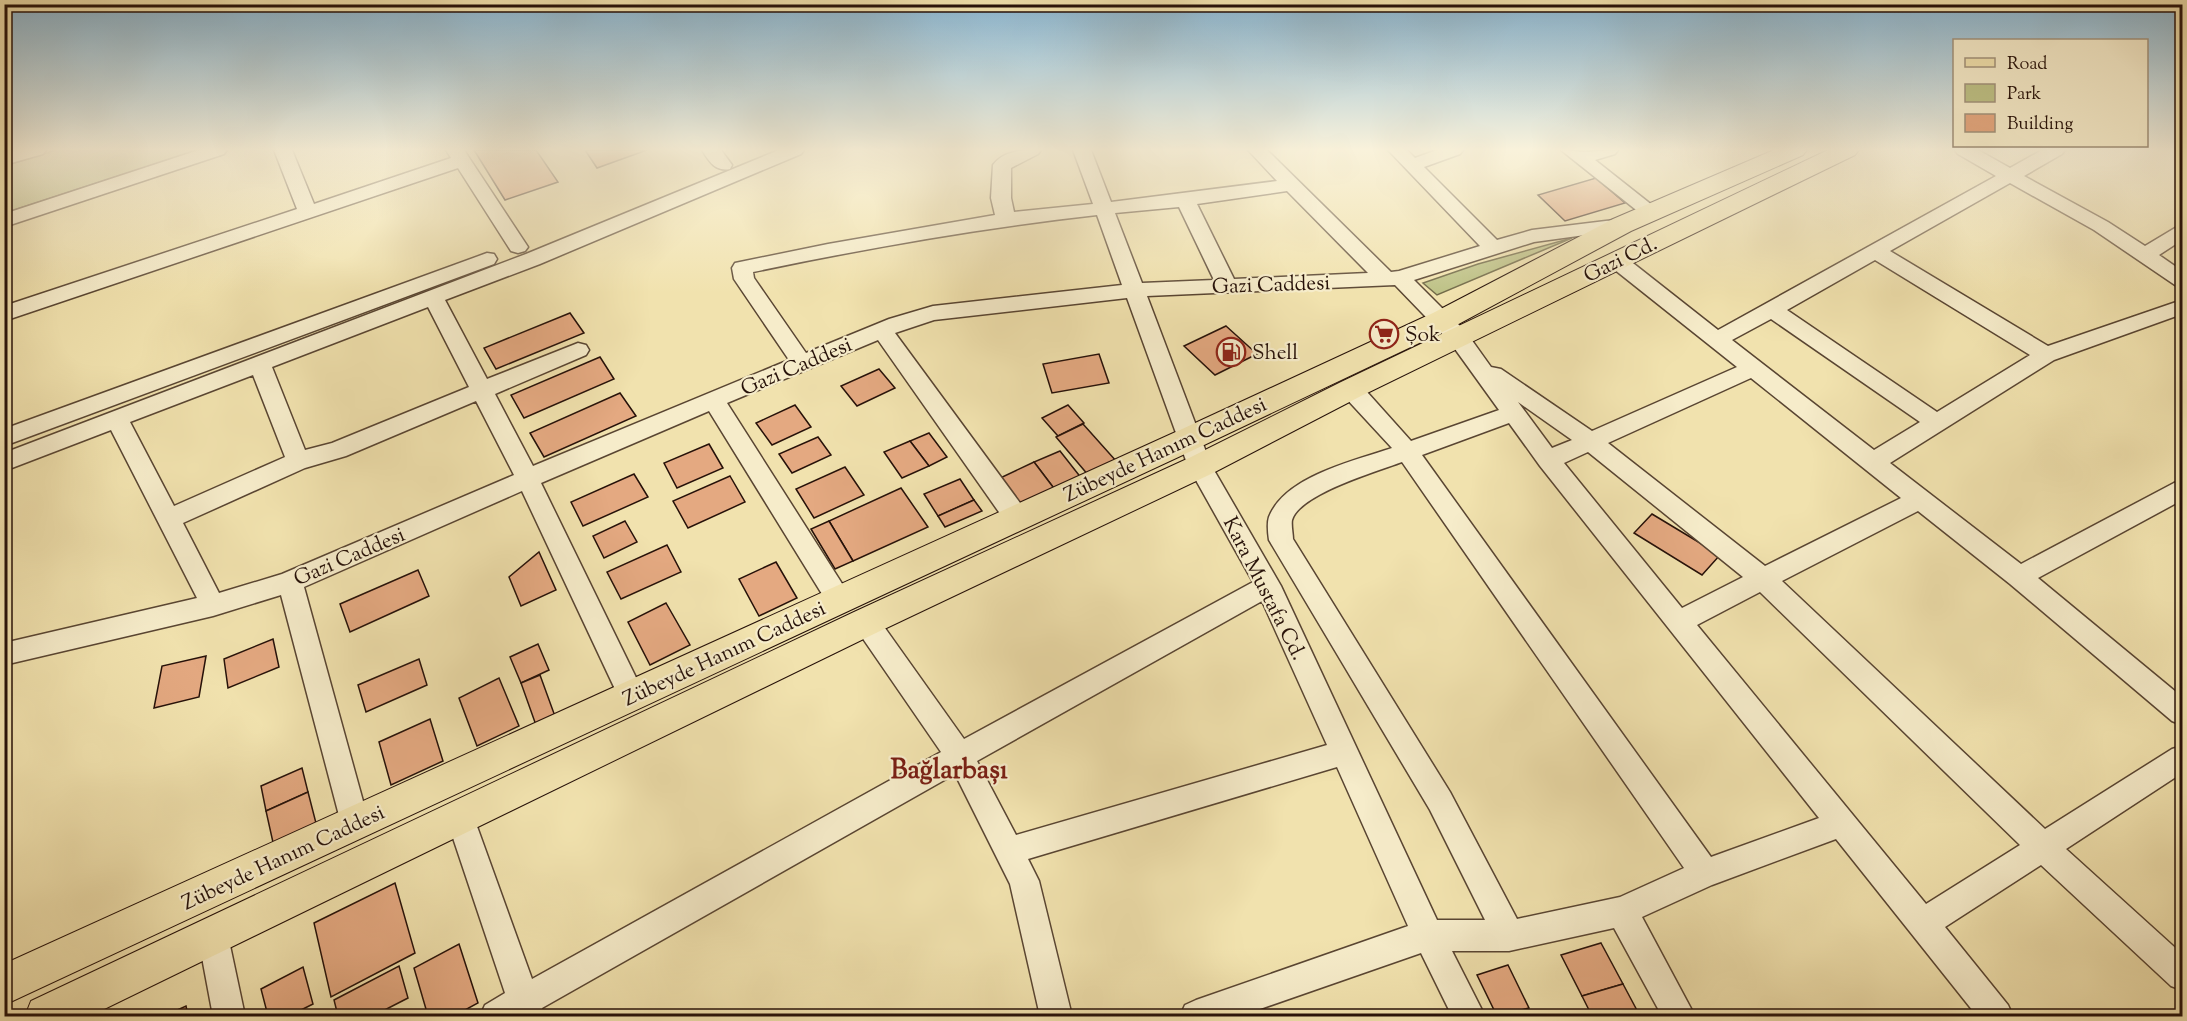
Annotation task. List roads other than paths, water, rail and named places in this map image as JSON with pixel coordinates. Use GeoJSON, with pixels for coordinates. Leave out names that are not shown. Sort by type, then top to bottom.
{"type":"FeatureCollection","features":[{"type":"Feature","properties":{"kind":"main road","name":"Gazi Cd."},"geometry":{"type":"LineString","coordinates":[[1459,340],[1622,225],[1687,198]]}},
{"type":"Feature","properties":{"kind":"main road","name":"Gazi Cd."},"geometry":{"type":"LineString","coordinates":[[1459,340],[1748,198]]}},
{"type":"Feature","properties":{"kind":"main road"},"geometry":{"type":"LineString","coordinates":[[46,1017],[866,622],[1196,452],[1351,389],[1459,340]]}},
{"type":"Feature","properties":{"kind":"main road","name":"Zübeyde Hanım Caddesi"},"geometry":{"type":"LineString","coordinates":[[4,985],[1017,518],[1196,452],[1459,340]]}},
{"type":"Feature","properties":{"kind":"street"},"geometry":{"type":"LineString","coordinates":[[4,221],[74,198]]}},
{"type":"Feature","properties":{"kind":"street"},"geometry":{"type":"LineString","coordinates":[[302,198],[307,211]]}},
{"type":"Feature","properties":{"kind":"street"},"geometry":{"type":"LineString","coordinates":[[4,314],[343,198]]}},
{"type":"Feature","properties":{"kind":"street"},"geometry":{"type":"LineString","coordinates":[[486,198],[518,247]]}},
{"type":"Feature","properties":{"kind":"street"},"geometry":{"type":"LineString","coordinates":[[4,438],[518,247],[627,198]]}},
{"type":"Feature","properties":{"kind":"street"},"geometry":{"type":"LineString","coordinates":[[4,462],[533,259],[680,198]]}},
{"type":"Feature","properties":{"kind":"street"},"geometry":{"type":"LineString","coordinates":[[1001,198],[1006,219]]}},
{"type":"Feature","properties":{"kind":"street","name":"Kara Mustafa Cd."},"geometry":{"type":"LineString","coordinates":[[1100,198],[1196,452],[1268,586],[1428,935],[1469,1017]]}},
{"type":"Feature","properties":{"kind":"street"},"geometry":{"type":"LineString","coordinates":[[802,363],[744,279],[742,268],[828,250],[1006,219],[1202,198]]}},
{"type":"Feature","properties":{"kind":"street"},"geometry":{"type":"LineString","coordinates":[[1305,198],[1459,340],[1762,578],[2043,847],[2182,975]]}},
{"type":"Feature","properties":{"kind":"street"},"geometry":{"type":"LineString","coordinates":[[1444,198],[1493,248]]}},
{"type":"Feature","properties":{"kind":"street"},"geometry":{"type":"LineString","coordinates":[[1632,198],[1652,213]]}},
{"type":"Feature","properties":{"kind":"street"},"geometry":{"type":"LineString","coordinates":[[1718,339],[1970,198]]}},
{"type":"Feature","properties":{"kind":"street"},"geometry":{"type":"LineString","coordinates":[[2049,198],[2101,226],[2182,280]]}},
{"type":"Feature","properties":{"kind":"street"},"geometry":{"type":"LineString","coordinates":[[1185,200],[1227,286]]}},
{"type":"Feature","properties":{"kind":"street","name":"Gazi Caddesi"},"geometry":{"type":"LineString","coordinates":[[4,654],[213,605],[290,582],[802,363],[882,330],[933,313],[1135,290],[1393,278],[1532,236],[1622,225]]}},
{"type":"Feature","properties":{"kind":"street"},"geometry":{"type":"LineString","coordinates":[[2145,255],[2182,232]]}},
{"type":"Feature","properties":{"kind":"street"},"geometry":{"type":"LineString","coordinates":[[1875,251],[2046,355]]}},
{"type":"Feature","properties":{"kind":"street"},"geometry":{"type":"LineString","coordinates":[[1617,261],[2019,577],[2182,713]]}},
{"type":"Feature","properties":{"kind":"street"},"geometry":{"type":"LineString","coordinates":[[433,297],[528,479],[632,696]]}},
{"type":"Feature","properties":{"kind":"street"},"geometry":{"type":"LineString","coordinates":[[1873,462],[2046,355],[2182,307]]}},
{"type":"Feature","properties":{"kind":"street"},"geometry":{"type":"LineString","coordinates":[[1771,309],[1936,422]]}},
{"type":"Feature","properties":{"kind":"street"},"geometry":{"type":"LineString","coordinates":[[882,330],[1017,518]]}},
{"type":"Feature","properties":{"kind":"street"},"geometry":{"type":"LineString","coordinates":[[1459,340],[1548,460],[1997,1017]]}},
{"type":"Feature","properties":{"kind":"street"},"geometry":{"type":"LineString","coordinates":[[169,519],[298,461],[338,450],[578,350]]}},
{"type":"Feature","properties":{"kind":"street"},"geometry":{"type":"LineString","coordinates":[[260,364],[298,461]]}},
{"type":"Feature","properties":{"kind":"street"},"geometry":{"type":"LineString","coordinates":[[1548,460],[1754,368]]}},
{"type":"Feature","properties":{"kind":"street"},"geometry":{"type":"LineString","coordinates":[[1351,389],[1395,435],[1404,451],[1705,873]]}},
{"type":"Feature","properties":{"kind":"street"},"geometry":{"type":"LineString","coordinates":[[714,400],[839,600]]}},
{"type":"Feature","properties":{"kind":"street"},"geometry":{"type":"LineString","coordinates":[[1509,936],[1440,801],[1281,540],[1280,519],[1291,502],[1327,480],[1514,412]]}},
{"type":"Feature","properties":{"kind":"street"},"geometry":{"type":"LineString","coordinates":[[117,419],[213,605]]}},
{"type":"Feature","properties":{"kind":"street"},"geometry":{"type":"LineString","coordinates":[[2019,577],[2182,489]]}},
{"type":"Feature","properties":{"kind":"street"},"geometry":{"type":"LineString","coordinates":[[1678,622],[1920,499]]}},
{"type":"Feature","properties":{"kind":"street"},"geometry":{"type":"LineString","coordinates":[[290,582],[355,823]]}},
{"type":"Feature","properties":{"kind":"street"},"geometry":{"type":"LineString","coordinates":[[496,1017],[526,1009],[960,756],[1268,586]]}},
{"type":"Feature","properties":{"kind":"street"},"geometry":{"type":"LineString","coordinates":[[866,622],[960,756],[1024,881],[1056,1017]]}},
{"type":"Feature","properties":{"kind":"street"},"geometry":{"type":"LineString","coordinates":[[1009,851],[1344,752]]}},
{"type":"Feature","properties":{"kind":"street"},"geometry":{"type":"LineString","coordinates":[[1922,924],[2182,758]]}},
{"type":"Feature","properties":{"kind":"street"},"geometry":{"type":"LineString","coordinates":[[460,817],[526,1009]]}},
{"type":"Feature","properties":{"kind":"street"},"geometry":{"type":"LineString","coordinates":[[1196,1017],[1428,935],[1509,936],[1622,911],[1705,873],[1840,824]]}},
{"type":"Feature","properties":{"kind":"street"},"geometry":{"type":"LineString","coordinates":[[1622,911],[1679,1017]]}},
{"type":"Feature","properties":{"kind":"street"},"geometry":{"type":"LineString","coordinates":[[213,936],[230,1017]]}},
{"type":"Feature","properties":{"kind":"place","name":"Şok"},"geometry":{"type":"Point","coordinates":[1384,334]}},
{"type":"Feature","properties":{"kind":"place","name":"Shell"},"geometry":{"type":"Point","coordinates":[1231,352]}},
{"type":"Feature","properties":{"kind":"district","name":"Bağlarbaşı"},"geometry":{"type":"Point","coordinates":[949,769]}}]}
